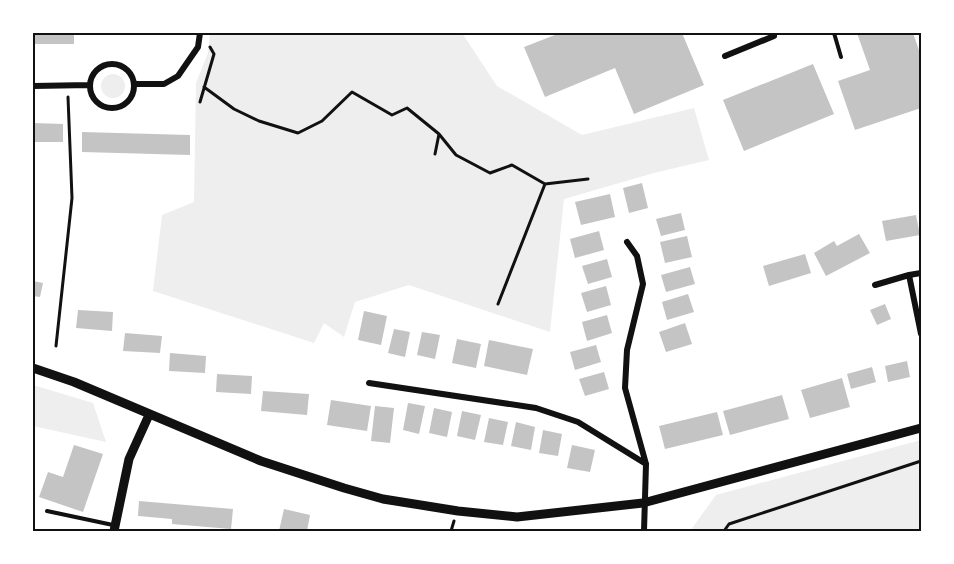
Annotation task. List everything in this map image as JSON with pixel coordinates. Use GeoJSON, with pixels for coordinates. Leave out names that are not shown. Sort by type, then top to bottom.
{"type":"FeatureCollection","features":[{"type":"Feature","properties":{"kind":"street"},"geometry":{"type":"LineString","coordinates":[[134,84],[164,84],[178,76],[198,47],[200,33]]}},
{"type":"Feature","properties":{"kind":"street"},"geometry":{"type":"LineString","coordinates":[[725,56],[774,36],[772,33]]}},
{"type":"Feature","properties":{"kind":"street"},"geometry":{"type":"LineString","coordinates":[[108,64],[115,64],[128,71],[134,84],[134,92],[126,104],[111,109],[98,104],[90,92],[95,72],[108,64]]}},
{"type":"Feature","properties":{"kind":"street"},"geometry":{"type":"LineString","coordinates":[[33,86],[90,85]]}},
{"type":"Feature","properties":{"kind":"street"},"geometry":{"type":"LineString","coordinates":[[627,243],[637,256],[643,284],[627,350],[625,388],[646,464],[644,531]]}},
{"type":"Feature","properties":{"kind":"street"},"geometry":{"type":"LineString","coordinates":[[875,285],[921,273]]}},
{"type":"Feature","properties":{"kind":"street"},"geometry":{"type":"LineString","coordinates":[[909,275],[921,334]]}},
{"type":"Feature","properties":{"kind":"street"},"geometry":{"type":"LineString","coordinates":[[33,368],[74,382],[261,461],[384,500],[458,512],[517,517],[644,503],[921,428]]}},
{"type":"Feature","properties":{"kind":"street"},"geometry":{"type":"LineString","coordinates":[[369,383],[536,408],[578,423],[646,464]]}},
{"type":"Feature","properties":{"kind":"street"},"geometry":{"type":"LineString","coordinates":[[115,528],[129,459],[149,415]]}},
{"type":"Feature","properties":{"kind":"lane"},"geometry":{"type":"LineString","coordinates":[[834,33],[841,57]]}},
{"type":"Feature","properties":{"kind":"lane"},"geometry":{"type":"LineString","coordinates":[[47,511],[115,528]]}},
{"type":"Feature","properties":{"kind":"path"},"geometry":{"type":"LineString","coordinates":[[200,102],[214,54],[205,40]]}},
{"type":"Feature","properties":{"kind":"path"},"geometry":{"type":"LineString","coordinates":[[56,346],[72,198],[67,86]]}},
{"type":"Feature","properties":{"kind":"path"},"geometry":{"type":"LineString","coordinates":[[204,87],[234,110],[259,121],[298,133],[321,121],[352,92],[392,114],[407,108],[439,134],[456,155],[490,173],[512,165],[545,184],[588,179]]}},
{"type":"Feature","properties":{"kind":"path"},"geometry":{"type":"LineString","coordinates":[[435,154],[439,134]]}},
{"type":"Feature","properties":{"kind":"path"},"geometry":{"type":"LineString","coordinates":[[498,304],[545,184]]}},
{"type":"Feature","properties":{"kind":"path"},"geometry":{"type":"LineString","coordinates":[[724,531],[729,524],[921,461]]}},
{"type":"Feature","properties":{"kind":"shaded area"},"geometry":{"type":"Polygon","coordinates":[[[210,33],[462,33],[497,86],[582,135],[694,108],[709,160],[564,199],[550,332],[409,285],[355,302],[344,337],[324,323],[314,343],[153,291],[162,215],[194,202],[196,83],[208,53],[210,33]]]}},
{"type":"Feature","properties":{"kind":"shaded area"},"geometry":{"type":"Polygon","coordinates":[[[113,74],[121,78],[125,86],[121,94],[113,98],[105,94],[101,86],[105,78],[113,74]]]}},
{"type":"Feature","properties":{"kind":"shaded area"},"geometry":{"type":"Polygon","coordinates":[[[33,385],[93,403],[106,442],[33,426],[33,385]]]}},
{"type":"Feature","properties":{"kind":"shaded area"},"geometry":{"type":"Polygon","coordinates":[[[921,440],[921,531],[690,531],[716,495],[921,440]]]}},
{"type":"Feature","properties":{"kind":"building"},"geometry":{"type":"Polygon","coordinates":[[[33,33],[74,33],[74,44],[33,44],[33,33]]]}},
{"type":"Feature","properties":{"kind":"building"},"geometry":{"type":"Polygon","coordinates":[[[560,33],[682,33],[704,85],[634,114],[615,68],[545,97],[524,47],[560,33]]]}},
{"type":"Feature","properties":{"kind":"building"},"geometry":{"type":"Polygon","coordinates":[[[857,33],[913,33],[921,56],[921,108],[855,130],[838,81],[870,70],[857,33]]]}},
{"type":"Feature","properties":{"kind":"building"},"geometry":{"type":"Polygon","coordinates":[[[813,64],[834,114],[744,151],[723,100],[813,64]]]}},
{"type":"Feature","properties":{"kind":"building"},"geometry":{"type":"Polygon","coordinates":[[[33,123],[63,124],[63,142],[33,142],[33,123]]]}},
{"type":"Feature","properties":{"kind":"building"},"geometry":{"type":"Polygon","coordinates":[[[82,132],[190,135],[190,155],[82,152],[82,132]]]}},
{"type":"Feature","properties":{"kind":"building"},"geometry":{"type":"Polygon","coordinates":[[[642,183],[648,208],[629,213],[623,188],[642,183]]]}},
{"type":"Feature","properties":{"kind":"building"},"geometry":{"type":"Polygon","coordinates":[[[610,194],[615,217],[581,225],[575,202],[610,194]]]}},
{"type":"Feature","properties":{"kind":"building"},"geometry":{"type":"Polygon","coordinates":[[[681,213],[685,230],[661,236],[656,219],[681,213]]]}},
{"type":"Feature","properties":{"kind":"building"},"geometry":{"type":"Polygon","coordinates":[[[916,215],[920,235],[886,241],[882,221],[916,215]]]}},
{"type":"Feature","properties":{"kind":"building"},"geometry":{"type":"Polygon","coordinates":[[[599,231],[604,250],[575,258],[570,239],[599,231]]]}},
{"type":"Feature","properties":{"kind":"building"},"geometry":{"type":"Polygon","coordinates":[[[859,234],[870,253],[826,276],[814,253],[834,241],[837,246],[859,234]]]}},
{"type":"Feature","properties":{"kind":"building"},"geometry":{"type":"Polygon","coordinates":[[[687,236],[692,257],[665,263],[660,242],[687,236]]]}},
{"type":"Feature","properties":{"kind":"building"},"geometry":{"type":"Polygon","coordinates":[[[805,254],[811,273],[769,286],[763,266],[805,254]]]}},
{"type":"Feature","properties":{"kind":"building"},"geometry":{"type":"Polygon","coordinates":[[[607,259],[612,277],[588,284],[582,266],[607,259]]]}},
{"type":"Feature","properties":{"kind":"building"},"geometry":{"type":"Polygon","coordinates":[[[690,267],[695,284],[666,292],[661,275],[690,267]]]}},
{"type":"Feature","properties":{"kind":"building"},"geometry":{"type":"Polygon","coordinates":[[[33,281],[43,283],[40,297],[33,296],[33,281]]]}},
{"type":"Feature","properties":{"kind":"building"},"geometry":{"type":"Polygon","coordinates":[[[606,286],[611,305],[587,312],[581,293],[606,286]]]}},
{"type":"Feature","properties":{"kind":"building"},"geometry":{"type":"Polygon","coordinates":[[[688,294],[694,312],[667,320],[662,302],[688,294]]]}},
{"type":"Feature","properties":{"kind":"building"},"geometry":{"type":"Polygon","coordinates":[[[885,304],[891,319],[877,325],[870,310],[885,304]]]}},
{"type":"Feature","properties":{"kind":"building"},"geometry":{"type":"Polygon","coordinates":[[[78,310],[113,312],[112,331],[76,328],[78,310]]]}},
{"type":"Feature","properties":{"kind":"building"},"geometry":{"type":"Polygon","coordinates":[[[364,311],[387,316],[381,345],[358,340],[364,311]]]}},
{"type":"Feature","properties":{"kind":"building"},"geometry":{"type":"Polygon","coordinates":[[[607,315],[612,333],[587,341],[582,322],[607,315]]]}},
{"type":"Feature","properties":{"kind":"building"},"geometry":{"type":"Polygon","coordinates":[[[685,323],[692,344],[666,352],[659,332],[685,323]]]}},
{"type":"Feature","properties":{"kind":"building"},"geometry":{"type":"Polygon","coordinates":[[[394,329],[410,332],[405,357],[388,353],[394,329]]]}},
{"type":"Feature","properties":{"kind":"building"},"geometry":{"type":"Polygon","coordinates":[[[422,332],[440,335],[435,359],[417,355],[422,332]]]}},
{"type":"Feature","properties":{"kind":"building"},"geometry":{"type":"Polygon","coordinates":[[[125,333],[162,336],[160,353],[123,351],[125,333]]]}},
{"type":"Feature","properties":{"kind":"building"},"geometry":{"type":"Polygon","coordinates":[[[457,339],[481,344],[476,368],[452,363],[457,339]]]}},
{"type":"Feature","properties":{"kind":"building"},"geometry":{"type":"Polygon","coordinates":[[[489,340],[533,349],[527,375],[484,366],[489,340]]]}},
{"type":"Feature","properties":{"kind":"building"},"geometry":{"type":"Polygon","coordinates":[[[596,345],[601,362],[575,370],[570,352],[596,345]]]}},
{"type":"Feature","properties":{"kind":"building"},"geometry":{"type":"Polygon","coordinates":[[[170,353],[206,356],[205,373],[169,371],[170,353]]]}},
{"type":"Feature","properties":{"kind":"building"},"geometry":{"type":"Polygon","coordinates":[[[907,361],[910,377],[888,382],[885,366],[907,361]]]}},
{"type":"Feature","properties":{"kind":"building"},"geometry":{"type":"Polygon","coordinates":[[[872,367],[876,382],[851,389],[847,374],[872,367]]]}},
{"type":"Feature","properties":{"kind":"building"},"geometry":{"type":"Polygon","coordinates":[[[604,372],[609,389],[585,396],[579,379],[604,372]]]}},
{"type":"Feature","properties":{"kind":"building"},"geometry":{"type":"Polygon","coordinates":[[[217,374],[252,376],[251,394],[216,392],[217,374]]]}},
{"type":"Feature","properties":{"kind":"building"},"geometry":{"type":"Polygon","coordinates":[[[842,378],[850,407],[810,418],[801,390],[842,378]]]}},
{"type":"Feature","properties":{"kind":"building"},"geometry":{"type":"Polygon","coordinates":[[[263,391],[309,394],[307,415],[261,411],[263,391]]]}},
{"type":"Feature","properties":{"kind":"building"},"geometry":{"type":"Polygon","coordinates":[[[782,395],[789,419],[730,435],[723,411],[782,395]]]}},
{"type":"Feature","properties":{"kind":"building"},"geometry":{"type":"Polygon","coordinates":[[[331,400],[371,406],[367,431],[327,425],[331,400]]]}},
{"type":"Feature","properties":{"kind":"building"},"geometry":{"type":"Polygon","coordinates":[[[408,403],[425,406],[419,434],[403,430],[408,403]]]}},
{"type":"Feature","properties":{"kind":"building"},"geometry":{"type":"Polygon","coordinates":[[[375,406],[394,408],[390,443],[371,441],[375,406]]]}},
{"type":"Feature","properties":{"kind":"building"},"geometry":{"type":"Polygon","coordinates":[[[434,408],[452,412],[447,437],[429,433],[434,408]]]}},
{"type":"Feature","properties":{"kind":"building"},"geometry":{"type":"Polygon","coordinates":[[[462,411],[481,415],[475,440],[457,436],[462,411]]]}},
{"type":"Feature","properties":{"kind":"building"},"geometry":{"type":"Polygon","coordinates":[[[717,412],[723,435],[665,449],[659,426],[717,412]]]}},
{"type":"Feature","properties":{"kind":"building"},"geometry":{"type":"Polygon","coordinates":[[[489,418],[508,422],[503,445],[484,442],[489,418]]]}},
{"type":"Feature","properties":{"kind":"building"},"geometry":{"type":"Polygon","coordinates":[[[516,422],[535,427],[531,450],[511,446],[516,422]]]}},
{"type":"Feature","properties":{"kind":"building"},"geometry":{"type":"Polygon","coordinates":[[[543,430],[562,434],[558,456],[539,453],[543,430]]]}},
{"type":"Feature","properties":{"kind":"building"},"geometry":{"type":"Polygon","coordinates":[[[74,445],[103,454],[83,512],[39,497],[48,472],[63,477],[74,445]]]}},
{"type":"Feature","properties":{"kind":"building"},"geometry":{"type":"Polygon","coordinates":[[[572,445],[595,450],[590,472],[567,468],[572,445]]]}},
{"type":"Feature","properties":{"kind":"building"},"geometry":{"type":"Polygon","coordinates":[[[139,501],[233,509],[231,529],[172,524],[172,519],[138,516],[139,501]]]}},
{"type":"Feature","properties":{"kind":"building"},"geometry":{"type":"Polygon","coordinates":[[[284,509],[310,515],[307,531],[279,531],[284,509]]]}}]}
